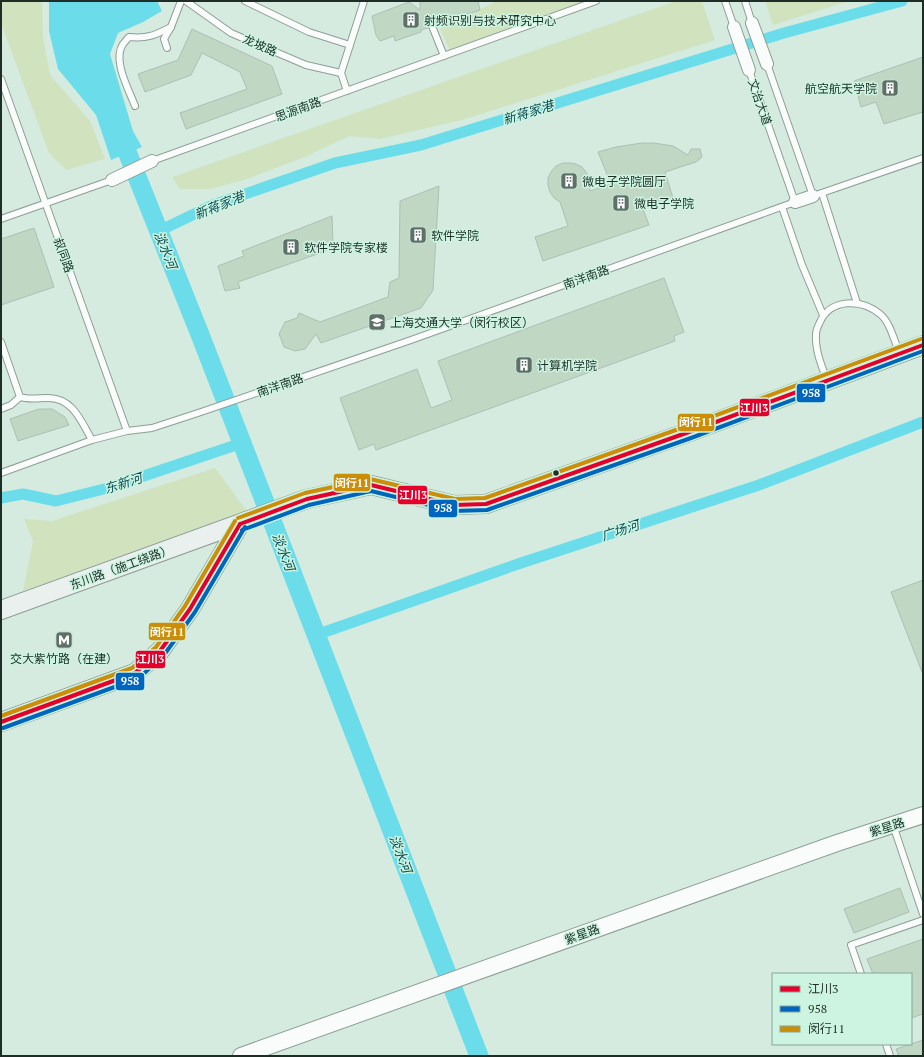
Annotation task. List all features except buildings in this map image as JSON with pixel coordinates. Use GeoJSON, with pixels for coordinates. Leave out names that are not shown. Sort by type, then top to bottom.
{"type":"FeatureCollection","features":[{"type":"Feature","properties":{"kind":"main road"},"geometry":{"type":"LineString","coordinates":[[827,380],[923,345]]}},
{"type":"Feature","properties":{"kind":"main road","name":"东川路（施工绕路）"},"geometry":{"type":"LineString","coordinates":[[1,610],[307,500],[371,485],[454,505],[486,504],[689,432],[827,380]]}},
{"type":"Feature","properties":{"kind":"main road"},"geometry":{"type":"LineString","coordinates":[[1,722],[136,673],[160,651],[190,609],[240,524]]}},
{"type":"Feature","properties":{"kind":"street","name":"文治大道"},"geometry":{"type":"LineString","coordinates":[[752,23],[767,64]]}},
{"type":"Feature","properties":{"kind":"street","name":"文治大道"},"geometry":{"type":"LineString","coordinates":[[734,27],[749,70]]}},
{"type":"Feature","properties":{"kind":"street","name":"思源南路"},"geometry":{"type":"LineString","coordinates":[[112,180],[152,161]]}},
{"type":"Feature","properties":{"kind":"street","name":"南洋南路"},"geometry":{"type":"LineString","coordinates":[[795,202],[817,194]]}},
{"type":"Feature","properties":{"kind":"street","name":"紫星路"},"geometry":{"type":"LineString","coordinates":[[241,1056],[830,846],[923,815]]}},
{"type":"Feature","properties":{"kind":"lane"},"geometry":{"type":"LineString","coordinates":[[167,48],[164,39],[171,27],[181,1]]}},
{"type":"Feature","properties":{"kind":"lane","name":"龙坡路"},"geometry":{"type":"LineString","coordinates":[[186,1],[231,33],[306,66],[341,73]]}},
{"type":"Feature","properties":{"kind":"lane"},"geometry":{"type":"LineString","coordinates":[[245,1],[308,32],[350,45]]}},
{"type":"Feature","properties":{"kind":"lane"},"geometry":{"type":"LineString","coordinates":[[347,91],[341,73],[364,1]]}},
{"type":"Feature","properties":{"kind":"lane","name":"思源南路"},"geometry":{"type":"LineString","coordinates":[[152,161],[596,1]]}},
{"type":"Feature","properties":{"kind":"lane","name":"文治大道"},"geometry":{"type":"LineString","coordinates":[[725,1],[734,27]]}},
{"type":"Feature","properties":{"kind":"lane","name":"文治大道"},"geometry":{"type":"LineString","coordinates":[[745,1],[752,23]]}},
{"type":"Feature","properties":{"kind":"lane"},"geometry":{"type":"LineString","coordinates":[[432,26],[444,56]]}},
{"type":"Feature","properties":{"kind":"lane"},"geometry":{"type":"LineString","coordinates":[[135,106],[121,70],[119,57],[122,45],[129,37],[142,38],[153,36],[171,27]]}},
{"type":"Feature","properties":{"kind":"lane","name":"文治大道"},"geometry":{"type":"LineString","coordinates":[[767,64],[857,304]]}},
{"type":"Feature","properties":{"kind":"lane","name":"文治大道"},"geometry":{"type":"LineString","coordinates":[[749,70],[795,202]]}},
{"type":"Feature","properties":{"kind":"lane","name":"叔同路"},"geometry":{"type":"LineString","coordinates":[[1,78],[127,431]]}},
{"type":"Feature","properties":{"kind":"lane","name":"南洋南路"},"geometry":{"type":"LineString","coordinates":[[817,194],[923,158]]}},
{"type":"Feature","properties":{"kind":"lane","name":"思源南路"},"geometry":{"type":"LineString","coordinates":[[1,219],[112,180]]}},
{"type":"Feature","properties":{"kind":"lane","name":"南洋南路"},"geometry":{"type":"LineString","coordinates":[[127,431],[152,428],[248,396],[418,337],[795,202]]}},
{"type":"Feature","properties":{"kind":"lane"},"geometry":{"type":"LineString","coordinates":[[782,207],[802,265],[823,315]]}},
{"type":"Feature","properties":{"kind":"lane"},"geometry":{"type":"LineString","coordinates":[[827,380],[817,352],[816,332],[823,315],[834,306],[847,303],[864,304],[880,314],[889,326],[899,354]]}},
{"type":"Feature","properties":{"kind":"lane"},"geometry":{"type":"LineString","coordinates":[[1,342],[20,397]]}},
{"type":"Feature","properties":{"kind":"lane"},"geometry":{"type":"LineString","coordinates":[[20,397],[26,399],[49,398],[61,400],[71,406],[80,417],[92,440]]}},
{"type":"Feature","properties":{"kind":"lane"},"geometry":{"type":"LineString","coordinates":[[1,409],[11,405],[20,397]]}},
{"type":"Feature","properties":{"kind":"lane"},"geometry":{"type":"LineString","coordinates":[[1,473],[92,440],[127,431]]}},
{"type":"Feature","properties":{"kind":"lane"},"geometry":{"type":"LineString","coordinates":[[893,825],[923,914]]}},
{"type":"Feature","properties":{"kind":"lane"},"geometry":{"type":"LineString","coordinates":[[861,973],[851,945],[923,920]]}},
{"type":"Feature","properties":{"kind":"lane"},"geometry":{"type":"LineString","coordinates":[[886,1045],[890,1056]]}},
{"type":"Feature","properties":{"kind":"green space"},"geometry":{"type":"Polygon","coordinates":[[[1,1],[42,1],[43,37],[50,75],[90,121],[105,159],[66,170],[49,153],[1,23],[1,1]]]}},
{"type":"Feature","properties":{"kind":"green space"},"geometry":{"type":"Polygon","coordinates":[[[492,1],[596,1],[451,53],[440,29],[493,3],[492,1]]]}},
{"type":"Feature","properties":{"kind":"green space"},"geometry":{"type":"Polygon","coordinates":[[[676,1],[702,1],[715,40],[462,120],[380,139],[349,136],[305,157],[244,180],[211,189],[180,189],[172,177],[676,1]]]}},
{"type":"Feature","properties":{"kind":"green space"},"geometry":{"type":"Polygon","coordinates":[[[765,1],[849,1],[773,25],[765,1]]]}},
{"type":"Feature","properties":{"kind":"green space"},"geometry":{"type":"Polygon","coordinates":[[[215,468],[249,514],[23,591],[33,541],[24,519],[52,521],[215,468]]]}},
{"type":"Feature","properties":{"kind":"water"},"geometry":{"type":"Polygon","coordinates":[[[49,1],[157,1],[162,11],[143,22],[118,33],[110,54],[133,131],[142,147],[111,160],[96,115],[58,69],[49,31],[49,1]]]}},
{"type":"Feature","properties":{"kind":"waterway","name":"新蒋家港"},"geometry":{"type":"LineString","coordinates":[[159,231],[213,205],[335,163],[421,145],[784,33],[902,1]]}},
{"type":"Feature","properties":{"kind":"waterway","name":"淡水河"},"geometry":{"type":"LineString","coordinates":[[118,129],[201,337],[479,1056]]}},
{"type":"Feature","properties":{"kind":"waterway","name":"广场河"},"geometry":{"type":"LineString","coordinates":[[316,635],[518,564],[759,485],[923,422]]}},
{"type":"Feature","properties":{"kind":"waterway","name":"东新河"},"geometry":{"type":"LineString","coordinates":[[1,498],[23,494],[56,501],[108,488],[242,443]]}},
{"type":"Feature","properties":{"kind":"transit line","name":"闵行11"},"geometry":{"type":"LineString","coordinates":[[238,518],[305,493],[370,479],[455,499],[485,498],[687,426],[921,339]]}},
{"type":"Feature","properties":{"kind":"transit line","name":"江川3"},"geometry":{"type":"LineString","coordinates":[[240,524],[307,499],[371,485],[454,505],[486,504],[689,432],[923,345]]}},
{"type":"Feature","properties":{"kind":"transit line","name":"958"},"geometry":{"type":"LineString","coordinates":[[242,530],[309,505],[371,491],[453,511],[487,510],[691,438],[923,351]]}},
{"type":"Feature","properties":{"kind":"transit line","name":"闵行11"},"geometry":{"type":"LineString","coordinates":[[1,716],[132,668],[156,647],[185,606],[235,521]]}},
{"type":"Feature","properties":{"kind":"transit line","name":"江川3"},"geometry":{"type":"LineString","coordinates":[[1,722],[135,673],[160,651],[190,609],[240,524]]}},
{"type":"Feature","properties":{"kind":"transit line","name":"958"},"geometry":{"type":"LineString","coordinates":[[3,728],[139,678],[164,655],[195,612],[245,527]]}},
{"type":"Feature","properties":{"kind":"place","name":"射频识别与技术研究中心"},"geometry":{"type":"Point","coordinates":[411,20]}},
{"type":"Feature","properties":{"kind":"place","name":"航空航天学院"},"geometry":{"type":"Point","coordinates":[890,88]}},
{"type":"Feature","properties":{"kind":"place","name":"微电子学院圆厅"},"geometry":{"type":"Point","coordinates":[569,181]}},
{"type":"Feature","properties":{"kind":"place","name":"微电子学院"},"geometry":{"type":"Point","coordinates":[621,203]}},
{"type":"Feature","properties":{"kind":"place","name":"软件学院"},"geometry":{"type":"Point","coordinates":[418,235]}},
{"type":"Feature","properties":{"kind":"place","name":"软件学院专家楼"},"geometry":{"type":"Point","coordinates":[291,247]}},
{"type":"Feature","properties":{"kind":"place","name":"上海交通大学（闵行校区）"},"geometry":{"type":"Point","coordinates":[377,322]}},
{"type":"Feature","properties":{"kind":"place","name":"计算机学院"},"geometry":{"type":"Point","coordinates":[524,365]}},
{"type":"Feature","properties":{"kind":"place","name":"交大紫竹路（在建）"},"geometry":{"type":"Point","coordinates":[64,640]}}]}
